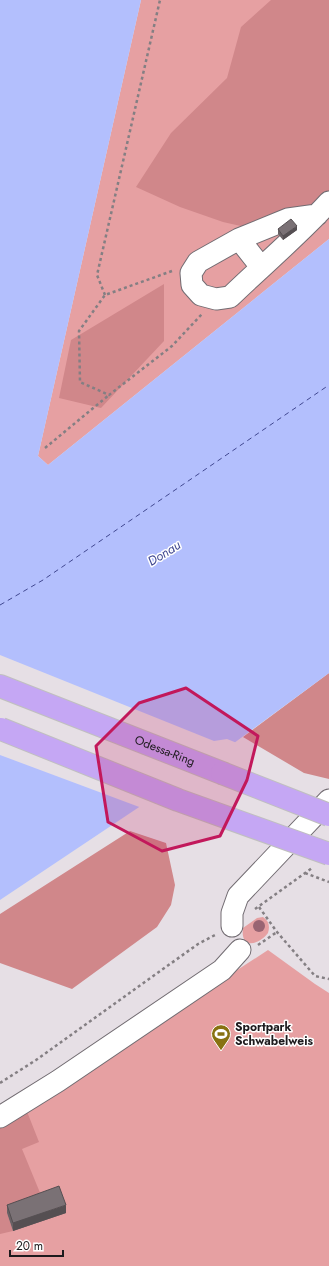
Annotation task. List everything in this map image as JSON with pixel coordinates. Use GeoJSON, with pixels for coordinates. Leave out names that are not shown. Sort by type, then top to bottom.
{"type":"FeatureCollection","features":[{"type":"Feature","properties":{"kind":"highway","name":"Odessa-Ring"},"geometry":{"type":"LineString","coordinates":[[0,686],[329,814]]}},
{"type":"Feature","properties":{"kind":"highway"},"geometry":{"type":"LineString","coordinates":[[0,728],[323,859]]}},
{"type":"Feature","properties":{"kind":"lane"},"geometry":{"type":"LineString","coordinates":[[323,209],[230,297],[216,299],[201,296],[192,285],[191,274],[198,262],[239,239],[288,219],[323,209]]}},
{"type":"Feature","properties":{"kind":"lane"},"geometry":{"type":"LineString","coordinates":[[239,239],[261,267]]}},
{"type":"Feature","properties":{"kind":"lane"},"geometry":{"type":"LineString","coordinates":[[232,926],[232,913],[238,896],[329,800]]}},
{"type":"Feature","properties":{"kind":"lane"},"geometry":{"type":"LineString","coordinates":[[0,1117],[58,1081],[222,970],[240,950]]}},
{"type":"Feature","properties":{"kind":"path"},"geometry":{"type":"LineString","coordinates":[[105,295],[97,275],[160,0]]}},
{"type":"Feature","properties":{"kind":"path"},"geometry":{"type":"LineString","coordinates":[[109,395],[80,382],[78,331],[105,295],[175,270],[191,274]]}},
{"type":"Feature","properties":{"kind":"path"},"geometry":{"type":"LineString","coordinates":[[45,448],[109,395],[172,346],[216,299]]}},
{"type":"Feature","properties":{"kind":"path"},"geometry":{"type":"LineString","coordinates":[[0,1083],[36,1060],[198,944],[232,926],[323,859]]}},
{"type":"Feature","properties":{"kind":"path"},"geometry":{"type":"LineString","coordinates":[[305,873],[329,882]]}},
{"type":"Feature","properties":{"kind":"path"},"geometry":{"type":"LineString","coordinates":[[259,906],[277,932],[315,976],[329,979]]}},
{"type":"Feature","properties":{"kind":"highlighted area"},"geometry":{"type":"Polygon","coordinates":[[[186,688],[258,736],[247,780],[220,836],[162,851],[108,822],[96,746],[139,703],[186,688]]]}},
{"type":"Feature","properties":{"kind":"shaded area"},"geometry":{"type":"Polygon","coordinates":[[[141,0],[329,0],[329,239],[48,465],[38,456],[141,0]]]}},
{"type":"Feature","properties":{"kind":"shaded area"},"geometry":{"type":"Polygon","coordinates":[[[271,0],[329,0],[329,194],[321,204],[254,229],[223,222],[180,207],[136,187],[171,133],[227,78],[241,27],[271,0]]]}},
{"type":"Feature","properties":{"kind":"shaded area"},"geometry":{"type":"Polygon","coordinates":[[[164,284],[164,341],[101,408],[59,398],[71,340],[164,284]]]}},
{"type":"Feature","properties":{"kind":"shaded area"},"geometry":{"type":"Polygon","coordinates":[[[329,673],[329,779],[304,773],[243,737],[329,673]]]}},
{"type":"Feature","properties":{"kind":"shaded area"},"geometry":{"type":"Polygon","coordinates":[[[130,831],[166,843],[175,885],[171,905],[157,927],[72,989],[0,963],[0,914],[130,831]]]}},
{"type":"Feature","properties":{"kind":"shaded area"},"geometry":{"type":"Polygon","coordinates":[[[263,917],[267,920],[269,928],[268,933],[260,940],[255,942],[251,943],[244,940],[243,928],[257,918],[263,917]]]}},
{"type":"Feature","properties":{"kind":"shaded area","name":"Sportpark Schwabelweis"},"geometry":{"type":"Polygon","coordinates":[[[268,950],[329,993],[329,1266],[0,1266],[0,1125],[268,950]]]}},
{"type":"Feature","properties":{"kind":"shaded area"},"geometry":{"type":"Polygon","coordinates":[[[26,1109],[39,1142],[22,1149],[43,1200],[7,1213],[13,1231],[0,1234],[0,1125],[26,1109]]]}},
{"type":"Feature","properties":{"kind":"water","name":"Donau"},"geometry":{"type":"Polygon","coordinates":[[[0,0],[141,0],[38,456],[48,465],[329,239],[329,673],[226,749],[0,900],[0,0]]]}},
{"type":"Feature","properties":{"kind":"pier"},"geometry":{"type":"Polygon","coordinates":[[[0,655],[214,741],[227,739],[237,743],[142,808],[0,755],[0,655]]]}},
{"type":"Feature","properties":{"kind":"building"},"geometry":{"type":"Polygon","coordinates":[[[291,219],[297,226],[283,236],[278,229],[291,219]]]}},
{"type":"Feature","properties":{"kind":"building"},"geometry":{"type":"Polygon","coordinates":[[[59,1186],[66,1205],[13,1223],[7,1205],[59,1186]]]}},
{"type":"Feature","properties":{"kind":"ferry route"},"geometry":{"type":"LineString","coordinates":[[0,605],[43,580],[329,385]]}},
{"type":"Feature","properties":{"kind":"place","name":"Sportpark Schwabelweis"},"geometry":{"type":"Point","coordinates":[221,1051]}}]}
